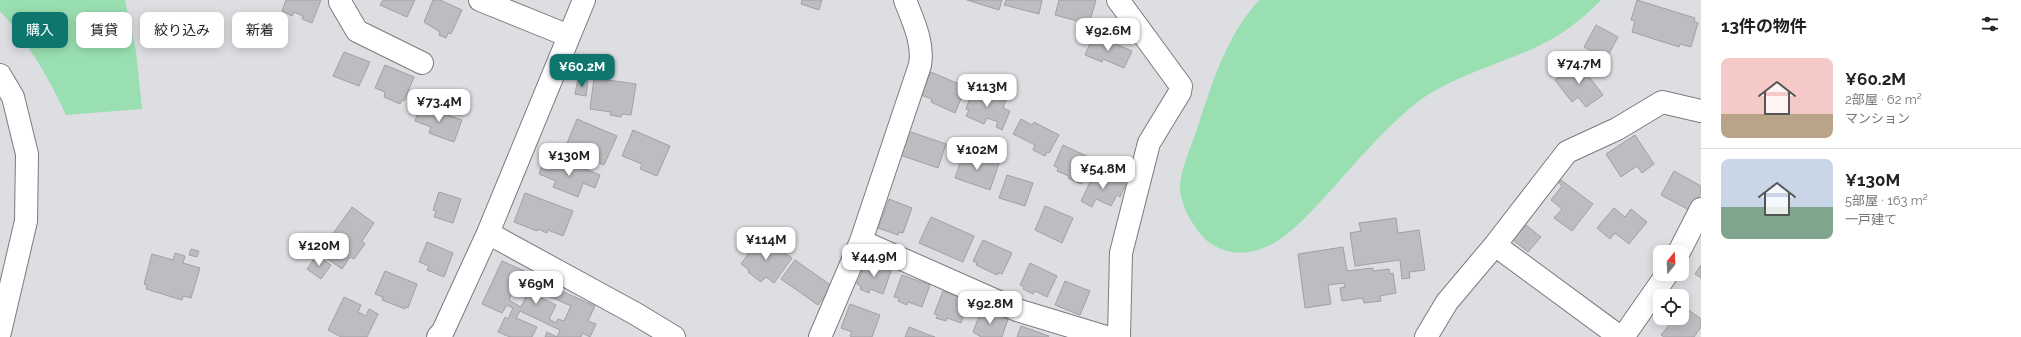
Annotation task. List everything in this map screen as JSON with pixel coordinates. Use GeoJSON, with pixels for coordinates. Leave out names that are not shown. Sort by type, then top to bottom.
{"type":"FeatureCollection","features":[{"type":"Feature","properties":{"kind":"street"},"geometry":{"type":"LineString","coordinates":[[341,0],[340,2],[357,31],[422,63]]}},
{"type":"Feature","properties":{"kind":"street"},"geometry":{"type":"LineString","coordinates":[[480,0],[570,36]]}},
{"type":"Feature","properties":{"kind":"street"},"geometry":{"type":"LineString","coordinates":[[438,337],[443,331],[488,233],[584,0]]}},
{"type":"Feature","properties":{"kind":"street"},"geometry":{"type":"LineString","coordinates":[[820,337],[861,240],[922,55],[919,39],[906,0]]}},
{"type":"Feature","properties":{"kind":"street"},"geometry":{"type":"LineString","coordinates":[[1118,0],[1181,86],[1180,92],[1149,143],[1121,253],[1119,337]]}},
{"type":"Feature","properties":{"kind":"street"},"geometry":{"type":"LineString","coordinates":[[0,75],[13,97],[27,154],[26,221],[0,332]]}},
{"type":"Feature","properties":{"kind":"street"},"geometry":{"type":"LineString","coordinates":[[1426,337],[1446,302],[1495,245],[1567,152],[1617,128],[1662,102],[1701,111]]}},
{"type":"Feature","properties":{"kind":"street"},"geometry":{"type":"LineString","coordinates":[[1683,245],[1701,209]]}},
{"type":"Feature","properties":{"kind":"street"},"geometry":{"type":"LineString","coordinates":[[488,233],[636,314],[674,337]]}},
{"type":"Feature","properties":{"kind":"street"},"geometry":{"type":"LineString","coordinates":[[861,240],[1017,310],[1106,337]]}},
{"type":"Feature","properties":{"kind":"street"},"geometry":{"type":"LineString","coordinates":[[1495,245],[1620,337]]}},
{"type":"Feature","properties":{"kind":"street"},"geometry":{"type":"LineString","coordinates":[[1623,337],[1662,281]]}},
{"type":"Feature","properties":{"kind":"green space"},"geometry":{"type":"Polygon","coordinates":[[[0,0],[125,0],[128,12],[76,12],[76,48],[132,48],[132,33],[136,52],[142,109],[66,115],[52,87],[29,48],[68,48],[68,12],[12,12],[12,26],[0,11],[0,0]]]}},
{"type":"Feature","properties":{"kind":"green space"},"geometry":{"type":"Polygon","coordinates":[[[1259,0],[1601,0],[1578,21],[1543,44],[1453,81],[1423,98],[1409,109],[1370,147],[1299,224],[1269,246],[1243,253],[1221,249],[1214,246],[1202,236],[1194,226],[1182,202],[1180,183],[1185,162],[1220,64],[1236,31],[1259,0]]]}},
{"type":"Feature","properties":{"kind":"building"},"geometry":{"type":"Polygon","coordinates":[[[286,0],[321,0],[312,23],[302,19],[303,16],[294,12],[292,16],[288,14],[288,12],[282,11],[286,0]]]}},
{"type":"Feature","properties":{"kind":"building"},"geometry":{"type":"Polygon","coordinates":[[[383,0],[415,0],[407,17],[380,5],[383,0]]]}},
{"type":"Feature","properties":{"kind":"building"},"geometry":{"type":"Polygon","coordinates":[[[433,0],[440,0],[462,10],[451,34],[448,33],[446,38],[439,35],[440,32],[424,22],[433,0]]]}},
{"type":"Feature","properties":{"kind":"building"},"geometry":{"type":"Polygon","coordinates":[[[802,0],[822,0],[819,10],[801,4],[802,0]]]}},
{"type":"Feature","properties":{"kind":"building"},"geometry":{"type":"Polygon","coordinates":[[[967,0],[1002,0],[999,10],[967,0]]]}},
{"type":"Feature","properties":{"kind":"building"},"geometry":{"type":"Polygon","coordinates":[[[1006,0],[1042,0],[1039,14],[1004,5],[1006,0]]]}},
{"type":"Feature","properties":{"kind":"building"},"geometry":{"type":"Polygon","coordinates":[[[1059,0],[1096,0],[1089,24],[1055,15],[1059,0]]]}},
{"type":"Feature","properties":{"kind":"building"},"geometry":{"type":"Polygon","coordinates":[[[1637,0],[1695,18],[1694,21],[1698,23],[1691,47],[1680,44],[1679,47],[1632,32],[1635,21],[1631,20],[1637,0]]]}},
{"type":"Feature","properties":{"kind":"building"},"geometry":{"type":"Polygon","coordinates":[[[1596,25],[1618,37],[1606,59],[1584,47],[1596,25]]]}},
{"type":"Feature","properties":{"kind":"building"},"geometry":{"type":"Polygon","coordinates":[[[1094,35],[1132,51],[1124,68],[1103,59],[1102,62],[1085,55],[1094,35]]]}},
{"type":"Feature","properties":{"kind":"building"},"geometry":{"type":"Polygon","coordinates":[[[344,52],[370,62],[359,86],[333,76],[344,52]]]}},
{"type":"Feature","properties":{"kind":"building"},"geometry":{"type":"Polygon","coordinates":[[[1578,62],[1603,95],[1586,107],[1578,97],[1572,102],[1555,80],[1578,62]]]}},
{"type":"Feature","properties":{"kind":"building"},"geometry":{"type":"Polygon","coordinates":[[[385,65],[414,77],[404,101],[402,100],[400,104],[384,97],[385,92],[375,88],[385,65]]]}},
{"type":"Feature","properties":{"kind":"building"},"geometry":{"type":"Polygon","coordinates":[[[931,72],[966,87],[955,113],[931,102],[932,99],[921,95],[931,72]]]}},
{"type":"Feature","properties":{"kind":"building"},"geometry":{"type":"Polygon","coordinates":[[[594,78],[636,84],[631,115],[622,114],[621,117],[610,115],[611,112],[590,109],[594,78]]]}},
{"type":"Feature","properties":{"kind":"building"},"geometry":{"type":"Polygon","coordinates":[[[578,79],[588,81],[586,96],[575,94],[578,79]]]}},
{"type":"Feature","properties":{"kind":"building"},"geometry":{"type":"Polygon","coordinates":[[[974,86],[1006,100],[1003,108],[1010,111],[1002,130],[996,127],[998,122],[987,118],[984,124],[966,116],[969,110],[966,109],[974,86]]]}},
{"type":"Feature","properties":{"kind":"building"},"geometry":{"type":"Polygon","coordinates":[[[420,106],[462,120],[454,142],[429,133],[431,127],[415,121],[420,106]]]}},
{"type":"Feature","properties":{"kind":"building"},"geometry":{"type":"Polygon","coordinates":[[[577,119],[617,136],[604,165],[565,148],[577,119]]]}},
{"type":"Feature","properties":{"kind":"building"},"geometry":{"type":"Polygon","coordinates":[[[1021,119],[1032,125],[1034,122],[1059,135],[1049,153],[1047,152],[1045,156],[1033,150],[1035,145],[1013,134],[1021,119]]]}},
{"type":"Feature","properties":{"kind":"building"},"geometry":{"type":"Polygon","coordinates":[[[633,130],[670,146],[657,176],[640,169],[642,164],[622,156],[633,130]]]}},
{"type":"Feature","properties":{"kind":"building"},"geometry":{"type":"Polygon","coordinates":[[[908,131],[946,144],[938,168],[900,155],[908,131]]]}},
{"type":"Feature","properties":{"kind":"building"},"geometry":{"type":"Polygon","coordinates":[[[1635,135],[1654,164],[1642,173],[1637,166],[1621,177],[1606,154],[1635,135]]]}},
{"type":"Feature","properties":{"kind":"building"},"geometry":{"type":"Polygon","coordinates":[[[952,141],[961,144],[958,154],[949,151],[952,141]]]}},
{"type":"Feature","properties":{"kind":"building"},"geometry":{"type":"Polygon","coordinates":[[[1063,145],[1093,159],[1081,184],[1068,178],[1069,176],[1057,171],[1058,168],[1054,166],[1063,145]]]}},
{"type":"Feature","properties":{"kind":"building"},"geometry":{"type":"Polygon","coordinates":[[[964,152],[999,163],[990,190],[955,178],[964,152]]]}},
{"type":"Feature","properties":{"kind":"building"},"geometry":{"type":"Polygon","coordinates":[[[553,159],[563,163],[564,161],[600,175],[595,188],[583,183],[578,197],[553,187],[556,181],[539,174],[543,162],[551,165],[553,159]]]}},
{"type":"Feature","properties":{"kind":"building"},"geometry":{"type":"Polygon","coordinates":[[[1096,170],[1126,184],[1120,197],[1117,195],[1111,206],[1096,199],[1092,207],[1081,201],[1096,170]]]}},
{"type":"Feature","properties":{"kind":"building"},"geometry":{"type":"Polygon","coordinates":[[[1674,171],[1701,186],[1701,193],[1691,211],[1661,195],[1674,171]]]}},
{"type":"Feature","properties":{"kind":"building"},"geometry":{"type":"Polygon","coordinates":[[[1007,175],[1033,183],[1025,206],[999,198],[1007,175]]]}},
{"type":"Feature","properties":{"kind":"building"},"geometry":{"type":"Polygon","coordinates":[[[1561,180],[1593,204],[1572,231],[1554,218],[1562,209],[1551,200],[1562,186],[1559,183],[1561,180]]]}},
{"type":"Feature","properties":{"kind":"building"},"geometry":{"type":"Polygon","coordinates":[[[439,192],[461,199],[453,223],[434,217],[436,211],[433,210],[439,192]]]}},
{"type":"Feature","properties":{"kind":"building"},"geometry":{"type":"Polygon","coordinates":[[[525,193],[573,211],[563,236],[548,230],[547,233],[538,229],[537,231],[514,222],[525,193]]]}},
{"type":"Feature","properties":{"kind":"building"},"geometry":{"type":"Polygon","coordinates":[[[889,199],[912,208],[903,233],[899,232],[898,235],[878,228],[889,199]]]}},
{"type":"Feature","properties":{"kind":"building"},"geometry":{"type":"Polygon","coordinates":[[[1045,206],[1073,218],[1062,243],[1035,230],[1045,206]]]}},
{"type":"Feature","properties":{"kind":"building"},"geometry":{"type":"Polygon","coordinates":[[[352,207],[374,223],[362,241],[365,244],[354,259],[350,257],[342,269],[319,253],[352,207]]]}},
{"type":"Feature","properties":{"kind":"building"},"geometry":{"type":"Polygon","coordinates":[[[1614,208],[1625,217],[1631,209],[1647,222],[1629,244],[1615,233],[1610,239],[1597,228],[1614,208]]]}},
{"type":"Feature","properties":{"kind":"building"},"geometry":{"type":"Polygon","coordinates":[[[931,217],[974,236],[963,262],[919,243],[931,217]]]}},
{"type":"Feature","properties":{"kind":"building"},"geometry":{"type":"Polygon","coordinates":[[[1396,218],[1398,233],[1419,230],[1425,270],[1409,272],[1410,278],[1402,279],[1400,260],[1355,266],[1350,233],[1361,231],[1359,223],[1396,218]]]}},
{"type":"Feature","properties":{"kind":"building"},"geometry":{"type":"Polygon","coordinates":[[[1526,225],[1541,237],[1528,252],[1513,240],[1526,225]]]}},
{"type":"Feature","properties":{"kind":"building"},"geometry":{"type":"Polygon","coordinates":[[[761,237],[792,258],[774,283],[766,277],[761,282],[748,272],[749,270],[741,264],[761,237]]]}},
{"type":"Feature","properties":{"kind":"building"},"geometry":{"type":"Polygon","coordinates":[[[983,240],[1012,253],[1002,274],[998,273],[997,275],[976,265],[977,263],[973,261],[983,240]]]}},
{"type":"Feature","properties":{"kind":"building"},"geometry":{"type":"Polygon","coordinates":[[[427,242],[453,253],[444,277],[427,270],[429,266],[419,262],[427,242]]]}},
{"type":"Feature","properties":{"kind":"building"},"geometry":{"type":"Polygon","coordinates":[[[1343,247],[1347,271],[1373,268],[1373,271],[1389,269],[1390,274],[1393,273],[1396,293],[1380,296],[1381,301],[1364,303],[1363,298],[1342,301],[1340,288],[1345,287],[1344,283],[1328,285],[1331,304],[1305,308],[1298,254],[1343,247]]]}},
{"type":"Feature","properties":{"kind":"building"},"geometry":{"type":"Polygon","coordinates":[[[191,249],[199,251],[197,257],[189,255],[191,249]]]}},
{"type":"Feature","properties":{"kind":"building"},"geometry":{"type":"Polygon","coordinates":[[[175,253],[185,256],[183,263],[200,268],[191,298],[183,296],[182,300],[146,289],[147,285],[144,284],[152,254],[173,260],[175,253]]]}},
{"type":"Feature","properties":{"kind":"building"},"geometry":{"type":"Polygon","coordinates":[[[317,255],[331,265],[321,279],[307,269],[317,255]]]}},
{"type":"Feature","properties":{"kind":"building"},"geometry":{"type":"Polygon","coordinates":[[[795,260],[832,286],[818,305],[781,279],[795,260]]]}},
{"type":"Feature","properties":{"kind":"building"},"geometry":{"type":"Polygon","coordinates":[[[502,261],[531,274],[524,289],[516,285],[509,300],[521,307],[529,290],[540,295],[539,297],[556,305],[549,319],[556,323],[558,319],[564,321],[571,306],[531,288],[538,273],[560,283],[557,289],[595,306],[588,321],[596,324],[590,337],[582,333],[581,337],[557,337],[560,330],[520,311],[516,318],[537,327],[532,337],[510,337],[498,332],[505,317],[508,319],[513,308],[507,305],[502,313],[482,304],[502,261]]]}},
{"type":"Feature","properties":{"kind":"building"},"geometry":{"type":"Polygon","coordinates":[[[866,261],[891,271],[883,294],[870,289],[869,293],[860,289],[861,286],[857,284],[866,261]]]}},
{"type":"Feature","properties":{"kind":"building"},"geometry":{"type":"Polygon","coordinates":[[[1030,263],[1057,276],[1047,297],[1035,291],[1033,294],[1023,289],[1024,287],[1020,285],[1030,263]]]}},
{"type":"Feature","properties":{"kind":"building"},"geometry":{"type":"Polygon","coordinates":[[[1701,265],[1701,278],[1695,274],[1701,265]]]}},
{"type":"Feature","properties":{"kind":"building"},"geometry":{"type":"Polygon","coordinates":[[[385,271],[417,284],[408,308],[405,306],[405,309],[382,300],[383,297],[375,294],[385,271]]]}},
{"type":"Feature","properties":{"kind":"building"},"geometry":{"type":"Polygon","coordinates":[[[902,275],[930,285],[922,307],[908,302],[907,305],[898,301],[899,298],[894,297],[902,275]]]}},
{"type":"Feature","properties":{"kind":"building"},"geometry":{"type":"Polygon","coordinates":[[[1065,281],[1090,291],[1080,315],[1055,305],[1065,281]]]}},
{"type":"Feature","properties":{"kind":"building"},"geometry":{"type":"Polygon","coordinates":[[[943,291],[969,301],[961,323],[947,318],[946,321],[936,318],[938,315],[934,314],[943,291]]]}},
{"type":"Feature","properties":{"kind":"building"},"geometry":{"type":"Polygon","coordinates":[[[344,297],[361,305],[358,312],[366,316],[369,309],[378,314],[367,337],[341,337],[328,330],[344,297]]]}},
{"type":"Feature","properties":{"kind":"building"},"geometry":{"type":"Polygon","coordinates":[[[850,304],[880,315],[872,337],[852,337],[850,336],[852,332],[841,328],[850,304]]]}},
{"type":"Feature","properties":{"kind":"building"},"geometry":{"type":"Polygon","coordinates":[[[982,309],[1008,319],[1002,337],[981,337],[973,332],[982,309]]]}},
{"type":"Feature","properties":{"kind":"building"},"geometry":{"type":"Polygon","coordinates":[[[1689,310],[1701,319],[1701,327],[1694,337],[1664,337],[1661,335],[1669,325],[1689,325],[1689,310]]]}},
{"type":"Feature","properties":{"kind":"building"},"geometry":{"type":"Polygon","coordinates":[[[1021,326],[1049,336],[1017,337],[1021,326]]]}},
{"type":"Feature","properties":{"kind":"building"},"geometry":{"type":"Polygon","coordinates":[[[909,327],[929,335],[935,337],[905,337],[909,327]]]}},
{"type":"Feature","properties":{"kind":"building"},"geometry":{"type":"Polygon","coordinates":[[[547,332],[557,337],[545,337],[547,332]]]}}]}
